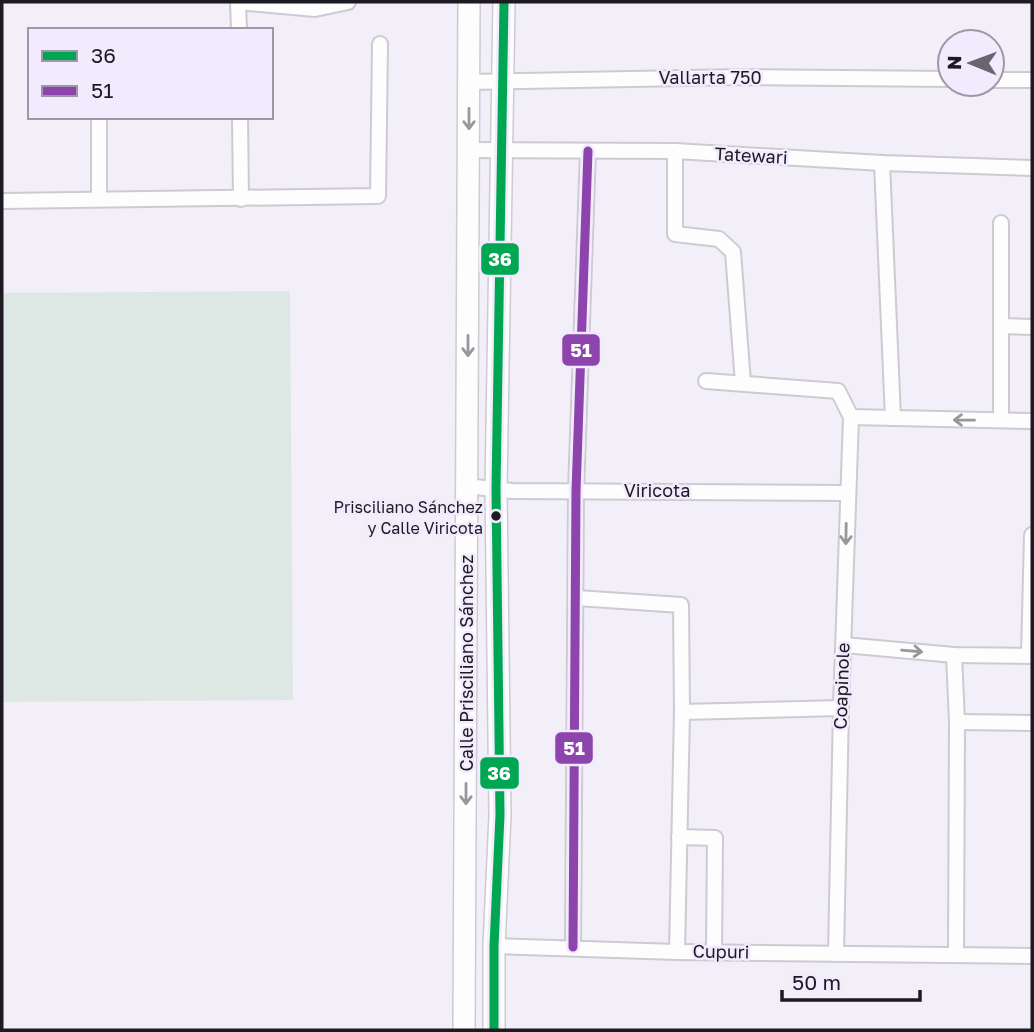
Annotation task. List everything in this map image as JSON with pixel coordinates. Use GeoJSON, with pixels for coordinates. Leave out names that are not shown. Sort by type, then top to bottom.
{"type":"FeatureCollection","features":[{"type":"Feature","properties":{"kind":"main road","name":"Calle Prisciliano Sánchez"},"geometry":{"type":"LineString","coordinates":[[464,1030],[469,2]]}},
{"type":"Feature","properties":{"kind":"main road","name":"Calle Prisciliano Sánchez"},"geometry":{"type":"LineString","coordinates":[[494,1030],[494,946],[500,815],[496,489],[503,2]]}},
{"type":"Feature","properties":{"kind":"street"},"geometry":{"type":"LineString","coordinates":[[239,28],[238,2],[315,9],[348,2]]}},
{"type":"Feature","properties":{"kind":"street"},"geometry":{"type":"LineString","coordinates":[[2,201],[378,196],[380,44]]}},
{"type":"Feature","properties":{"kind":"street","name":"Vallarta 750"},"geometry":{"type":"LineString","coordinates":[[469,82],[588,78],[936,79]]}},
{"type":"Feature","properties":{"kind":"street"},"geometry":{"type":"LineString","coordinates":[[1006,80],[1032,80]]}},
{"type":"Feature","properties":{"kind":"street"},"geometry":{"type":"LineString","coordinates":[[99,119],[99,199]]}},
{"type":"Feature","properties":{"kind":"street"},"geometry":{"type":"LineString","coordinates":[[240,119],[241,199]]}},
{"type":"Feature","properties":{"kind":"street","name":"Tatewari"},"geometry":{"type":"LineString","coordinates":[[469,150],[675,151],[882,163],[1032,168]]}},
{"type":"Feature","properties":{"kind":"street"},"geometry":{"type":"LineString","coordinates":[[573,947],[576,491],[588,151]]}},
{"type":"Feature","properties":{"kind":"street"},"geometry":{"type":"LineString","coordinates":[[675,151],[675,234],[719,239],[733,251],[743,383]]}},
{"type":"Feature","properties":{"kind":"street"},"geometry":{"type":"LineString","coordinates":[[882,163],[893,418]]}},
{"type":"Feature","properties":{"kind":"street"},"geometry":{"type":"LineString","coordinates":[[1001,223],[1001,420]]}},
{"type":"Feature","properties":{"kind":"street"},"geometry":{"type":"LineString","coordinates":[[1001,326],[1032,327]]}},
{"type":"Feature","properties":{"kind":"street"},"geometry":{"type":"LineString","coordinates":[[706,381],[838,391],[851,417],[1032,421]]}},
{"type":"Feature","properties":{"kind":"street","name":"Coapinole"},"geometry":{"type":"LineString","coordinates":[[836,954],[851,417]]}},
{"type":"Feature","properties":{"kind":"street","name":"Viricota"},"geometry":{"type":"LineString","coordinates":[[466,486],[576,491],[847,493]]}},
{"type":"Feature","properties":{"kind":"street"},"geometry":{"type":"LineString","coordinates":[[844,645],[954,654],[1029,656],[1032,535]]}},
{"type":"Feature","properties":{"kind":"street"},"geometry":{"type":"LineString","coordinates":[[577,598],[681,605],[682,712],[677,951]]}},
{"type":"Feature","properties":{"kind":"street"},"geometry":{"type":"LineString","coordinates":[[954,654],[957,722],[956,954]]}},
{"type":"Feature","properties":{"kind":"street"},"geometry":{"type":"LineString","coordinates":[[682,712],[841,708]]}},
{"type":"Feature","properties":{"kind":"street"},"geometry":{"type":"LineString","coordinates":[[957,722],[1032,723]]}},
{"type":"Feature","properties":{"kind":"street"},"geometry":{"type":"LineString","coordinates":[[679,837],[715,838],[714,952]]}},
{"type":"Feature","properties":{"kind":"street","name":"Cupuri"},"geometry":{"type":"LineString","coordinates":[[494,946],[1032,956]]}},
{"type":"Feature","properties":{"kind":"shaded area"},"geometry":{"type":"Polygon","coordinates":[[[290,291],[293,700],[2,702],[2,293],[290,291]]]}},
{"type":"Feature","properties":{"kind":"transit line","name":"36"},"geometry":{"type":"LineString","coordinates":[[494,1030],[494,946],[500,815],[496,489],[504,2]]}},
{"type":"Feature","properties":{"kind":"transit line","name":"51"},"geometry":{"type":"LineString","coordinates":[[573,947],[576,491],[588,151]]}},
{"type":"Feature","properties":{"kind":"place","name":"Prisciliano Sánchez y Calle Viricota"},"geometry":{"type":"Point","coordinates":[496,516]}}]}
